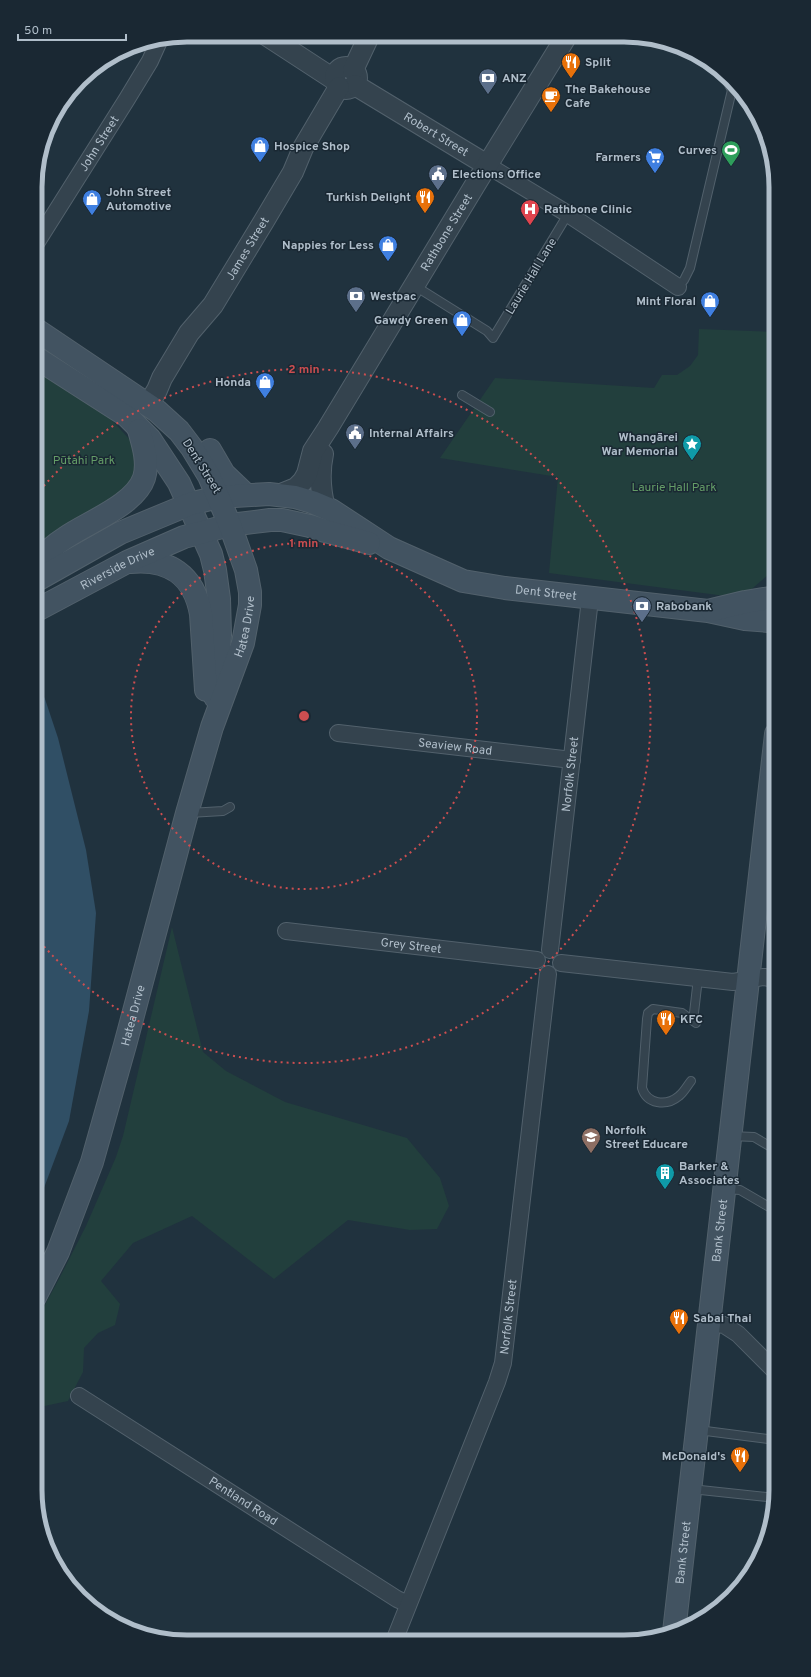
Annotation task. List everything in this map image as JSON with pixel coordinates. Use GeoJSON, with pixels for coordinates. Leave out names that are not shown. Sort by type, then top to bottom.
{"type":"FeatureCollection","features":[{"type":"Feature","properties":{"kind":"main road","name":"Dent Street"},"geometry":{"type":"LineString","coordinates":[[42,334],[157,410],[179,431],[192,448],[218,497],[245,494],[281,494],[312,502],[325,508],[389,548],[463,581],[590,599],[708,611],[744,619],[769,627]]}},
{"type":"Feature","properties":{"kind":"main road"},"geometry":{"type":"LineString","coordinates":[[42,361],[127,416],[157,449],[179,483],[190,504]]}},
{"type":"Feature","properties":{"kind":"main road"},"geometry":{"type":"LineString","coordinates":[[148,405],[170,410],[184,418],[194,427],[208,446],[221,470],[245,494]]}},
{"type":"Feature","properties":{"kind":"main road"},"geometry":{"type":"LineString","coordinates":[[42,556],[64,538],[118,506],[134,493],[144,477],[145,462],[138,428]]}},
{"type":"Feature","properties":{"kind":"main road"},"geometry":{"type":"LineString","coordinates":[[42,578],[120,533],[190,504],[218,497]]}},
{"type":"Feature","properties":{"kind":"main road","name":"Hatea Drive"},"geometry":{"type":"LineString","coordinates":[[42,1283],[58,1252],[92,1162],[187,813],[212,727],[243,643],[250,606],[249,587],[246,570],[218,497]]}},
{"type":"Feature","properties":{"kind":"main road","name":"Hatea Drive"},"geometry":{"type":"LineString","coordinates":[[190,504],[211,554],[215,570],[220,617],[219,660],[212,727]]}},
{"type":"Feature","properties":{"kind":"main road","name":"Dent Street"},"geometry":{"type":"LineString","coordinates":[[230,525],[262,520],[282,520],[310,526],[389,548]]}},
{"type":"Feature","properties":{"kind":"main road","name":"Riverside Drive"},"geometry":{"type":"LineString","coordinates":[[42,606],[127,562],[184,537],[201,531],[230,525]]}},
{"type":"Feature","properties":{"kind":"main road"},"geometry":{"type":"LineString","coordinates":[[127,562],[152,562],[171,568],[180,572],[191,585],[201,614],[207,700],[210,724],[212,727]]}},
{"type":"Feature","properties":{"kind":"main road","name":"Dent Street"},"geometry":{"type":"LineString","coordinates":[[708,611],[769,596]]}},
{"type":"Feature","properties":{"kind":"main road"},"geometry":{"type":"LineString","coordinates":[[769,602],[765,607],[766,617],[769,622]]}},
{"type":"Feature","properties":{"kind":"main road","name":"Bank Street"},"geometry":{"type":"LineString","coordinates":[[675,1625],[769,795]]}},
{"type":"Feature","properties":{"kind":"street","name":"Robert Street"},"geometry":{"type":"LineString","coordinates":[[277,42],[345,78],[568,214],[678,287]]}},
{"type":"Feature","properties":{"kind":"street","name":"Robert Street"},"geometry":{"type":"LineString","coordinates":[[295,42],[345,78]]}},
{"type":"Feature","properties":{"kind":"street","name":"James Street"},"geometry":{"type":"LineString","coordinates":[[148,405],[189,333],[213,305],[293,172],[303,148],[366,42]]}},
{"type":"Feature","properties":{"kind":"street","name":"Rathbone Street"},"geometry":{"type":"LineString","coordinates":[[281,494],[296,488],[303,481],[307,474],[313,451],[563,42]]}},
{"type":"Feature","properties":{"kind":"street","name":"John Street"},"geometry":{"type":"LineString","coordinates":[[42,234],[127,99],[150,61],[157,45]]}},
{"type":"Feature","properties":{"kind":"street","name":"Rathbone Street"},"geometry":{"type":"LineString","coordinates":[[325,508],[320,490],[320,470],[328,428]]}},
{"type":"Feature","properties":{"kind":"street","name":"Norfolk Street"},"geometry":{"type":"LineString","coordinates":[[550,950],[590,599]]}},
{"type":"Feature","properties":{"kind":"street","name":"Seaview Road"},"geometry":{"type":"LineString","coordinates":[[338,733],[572,760]]}},
{"type":"Feature","properties":{"kind":"street","name":"Grey Street"},"geometry":{"type":"LineString","coordinates":[[286,931],[537,960]]}},
{"type":"Feature","properties":{"kind":"street"},"geometry":{"type":"LineString","coordinates":[[550,950],[557,953],[561,959],[561,963],[556,972],[548,974],[544,973],[538,968],[537,960],[538,956],[543,951],[550,950]]}},
{"type":"Feature","properties":{"kind":"street"},"geometry":{"type":"LineString","coordinates":[[561,963],[733,982],[764,977],[769,978]]}},
{"type":"Feature","properties":{"kind":"street","name":"Norfolk Street"},"geometry":{"type":"LineString","coordinates":[[396,1635],[497,1382],[503,1363],[548,974]]}},
{"type":"Feature","properties":{"kind":"street"},"geometry":{"type":"LineString","coordinates":[[709,1323],[724,1326],[738,1334],[769,1365]]}},
{"type":"Feature","properties":{"kind":"street","name":"Pentland Road"},"geometry":{"type":"LineString","coordinates":[[79,1396],[397,1599],[408,1604]]}},
{"type":"Feature","properties":{"kind":"lane"},"geometry":{"type":"LineString","coordinates":[[678,287],[684,280],[690,268],[732,91]]}},
{"type":"Feature","properties":{"kind":"lane","name":"Laurie Hall Lane"},"geometry":{"type":"LineString","coordinates":[[415,286],[487,331],[493,338],[568,214]]}},
{"type":"Feature","properties":{"kind":"lane"},"geometry":{"type":"LineString","coordinates":[[462,395],[490,412]]}},
{"type":"Feature","properties":{"kind":"lane"},"geometry":{"type":"LineString","coordinates":[[187,813],[223,811],[230,807]]}},
{"type":"Feature","properties":{"kind":"lane"},"geometry":{"type":"LineString","coordinates":[[694,1013],[698,978]]}},
{"type":"Feature","properties":{"kind":"lane"},"geometry":{"type":"LineString","coordinates":[[691,1081],[677,1097],[666,1101],[658,1102],[651,1100],[645,1096],[642,1088],[648,1013],[653,1009],[682,1013],[696,1023]]}},
{"type":"Feature","properties":{"kind":"lane"},"geometry":{"type":"LineString","coordinates":[[730,1136],[754,1136],[769,1146]]}},
{"type":"Feature","properties":{"kind":"lane"},"geometry":{"type":"LineString","coordinates":[[724,1189],[740,1190],[769,1207]]}},
{"type":"Feature","properties":{"kind":"lane"},"geometry":{"type":"LineString","coordinates":[[697,1430],[769,1439]]}},
{"type":"Feature","properties":{"kind":"lane"},"geometry":{"type":"LineString","coordinates":[[690,1488],[769,1497]]}},
{"type":"Feature","properties":{"kind":"green space","name":"Laurie Hall Park"},"geometry":{"type":"Polygon","coordinates":[[[699,329],[769,332],[769,574],[741,598],[549,573],[558,477],[440,458],[495,378],[654,388],[662,375],[677,375],[690,366],[698,355],[699,329]]]}},
{"type":"Feature","properties":{"kind":"green space","name":"Pūtahi Park"},"geometry":{"type":"Polygon","coordinates":[[[42,375],[108,416],[133,443],[137,462],[133,478],[126,489],[42,546],[42,375]]]}},
{"type":"Feature","properties":{"kind":"green space"},"geometry":{"type":"Polygon","coordinates":[[[172,927],[203,1052],[226,1071],[285,1102],[407,1138],[440,1178],[449,1206],[437,1229],[410,1230],[348,1220],[274,1279],[192,1216],[133,1243],[101,1281],[120,1304],[115,1325],[98,1333],[84,1348],[83,1372],[68,1401],[42,1407],[42,1310],[86,1226],[116,1157],[123,1136],[172,927]]]}},
{"type":"Feature","properties":{"kind":"water"},"geometry":{"type":"Polygon","coordinates":[[[42,692],[58,738],[86,850],[96,913],[89,1011],[69,1121],[42,1193],[42,692]]]}},
{"type":"Feature","properties":{"kind":"place","name":"Split"},"geometry":{"type":"Point","coordinates":[571,79]}},
{"type":"Feature","properties":{"kind":"place","name":"ANZ"},"geometry":{"type":"Point","coordinates":[488,95]}},
{"type":"Feature","properties":{"kind":"place","name":"The Bakehouse Cafe"},"geometry":{"type":"Point","coordinates":[551,113]}},
{"type":"Feature","properties":{"kind":"place","name":"Hospice Shop"},"geometry":{"type":"Point","coordinates":[260,163]}},
{"type":"Feature","properties":{"kind":"place","name":"Curves"},"geometry":{"type":"Point","coordinates":[731,167]}},
{"type":"Feature","properties":{"kind":"place","name":"Farmers"},"geometry":{"type":"Point","coordinates":[655,174]}},
{"type":"Feature","properties":{"kind":"place","name":"Elections Office"},"geometry":{"type":"Point","coordinates":[438,191]}},
{"type":"Feature","properties":{"kind":"place","name":"Turkish Delight"},"geometry":{"type":"Point","coordinates":[425,214]}},
{"type":"Feature","properties":{"kind":"place","name":"John Street Automotive"},"geometry":{"type":"Point","coordinates":[92,216]}},
{"type":"Feature","properties":{"kind":"place","name":"Rathbone Clinic"},"geometry":{"type":"Point","coordinates":[530,226]}},
{"type":"Feature","properties":{"kind":"place","name":"Nappies for Less"},"geometry":{"type":"Point","coordinates":[388,262]}},
{"type":"Feature","properties":{"kind":"place","name":"Westpac"},"geometry":{"type":"Point","coordinates":[356,313]}},
{"type":"Feature","properties":{"kind":"place","name":"Mint Floral"},"geometry":{"type":"Point","coordinates":[710,318]}},
{"type":"Feature","properties":{"kind":"place","name":"Gawdy Green"},"geometry":{"type":"Point","coordinates":[462,337]}},
{"type":"Feature","properties":{"kind":"place","name":"Honda"},"geometry":{"type":"Point","coordinates":[265,399]}},
{"type":"Feature","properties":{"kind":"place","name":"Internal Affairs"},"geometry":{"type":"Point","coordinates":[355,450]}},
{"type":"Feature","properties":{"kind":"place","name":"Whangārei War Memorial"},"geometry":{"type":"Point","coordinates":[692,461]}},
{"type":"Feature","properties":{"kind":"place","name":"Rabobank"},"geometry":{"type":"Point","coordinates":[642,623]}},
{"type":"Feature","properties":{"kind":"place","name":"KFC"},"geometry":{"type":"Point","coordinates":[666,1036]}},
{"type":"Feature","properties":{"kind":"place","name":"Norfolk Street Educare"},"geometry":{"type":"Point","coordinates":[591,1154]}},
{"type":"Feature","properties":{"kind":"place","name":"Barker & Associates"},"geometry":{"type":"Point","coordinates":[665,1190]}},
{"type":"Feature","properties":{"kind":"place","name":"Sabai Thai"},"geometry":{"type":"Point","coordinates":[679,1335]}},
{"type":"Feature","properties":{"kind":"place","name":"McDonald's"},"geometry":{"type":"Point","coordinates":[740,1473]}}]}
